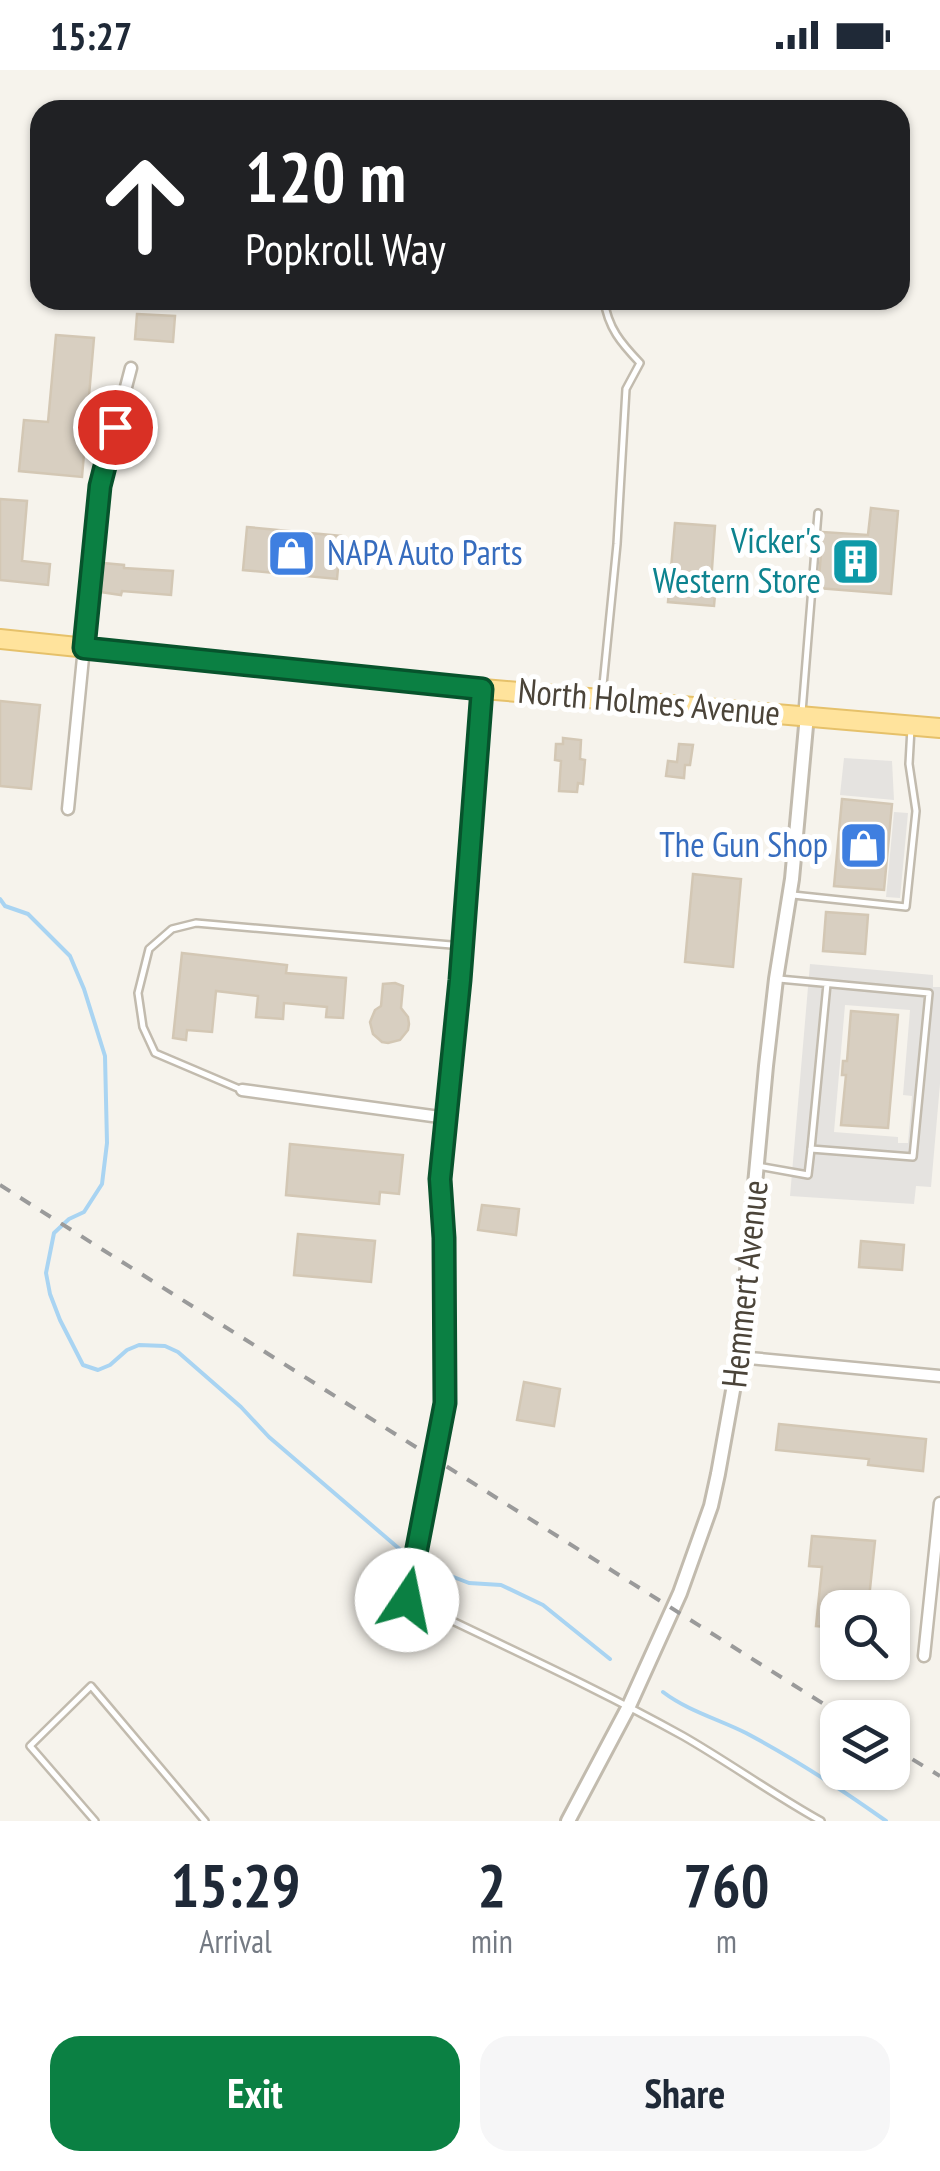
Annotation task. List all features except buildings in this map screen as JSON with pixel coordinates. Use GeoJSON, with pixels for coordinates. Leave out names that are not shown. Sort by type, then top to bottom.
{"type":"FeatureCollection","features":[{"type":"Feature","properties":{"kind":"main road","name":"North Holmes Avenue"},"geometry":{"type":"LineString","coordinates":[[0,639],[482,689],[940,728]]}},
{"type":"Feature","properties":{"kind":"street"},"geometry":{"type":"LineString","coordinates":[[68,809],[100,486],[131,368]]}},
{"type":"Feature","properties":{"kind":"street"},"geometry":{"type":"LineString","coordinates":[[407,1600],[445,1403],[440,1179],[482,689]]}},
{"type":"Feature","properties":{"kind":"street","name":"Hemmert Avenue"},"geometry":{"type":"LineString","coordinates":[[568,1821],[628,1708],[680,1594],[711,1506],[740,1356],[804,715]]}},
{"type":"Feature","properties":{"kind":"street"},"geometry":{"type":"LineString","coordinates":[[242,1090],[447,1118]]}},
{"type":"Feature","properties":{"kind":"street"},"geometry":{"type":"LineString","coordinates":[[740,1356],[940,1376]]}},
{"type":"Feature","properties":{"kind":"street"},"geometry":{"type":"LineString","coordinates":[[924,1656],[940,1503]]}},
{"type":"Feature","properties":{"kind":"lane"},"geometry":{"type":"LineString","coordinates":[[602,698],[617,544],[626,389],[640,363],[616,338],[605,310]]}},
{"type":"Feature","properties":{"kind":"lane"},"geometry":{"type":"LineString","coordinates":[[804,715],[818,513]]}},
{"type":"Feature","properties":{"kind":"lane"},"geometry":{"type":"LineString","coordinates":[[789,895],[906,907],[916,810],[909,764],[912,725]]}},
{"type":"Feature","properties":{"kind":"lane"},"geometry":{"type":"LineString","coordinates":[[242,1090],[155,1054],[143,1027],[138,993],[149,948],[172,928],[196,923],[462,946]]}},
{"type":"Feature","properties":{"kind":"lane"},"geometry":{"type":"LineString","coordinates":[[776,979],[929,993],[913,1157],[811,1149]]}},
{"type":"Feature","properties":{"kind":"lane"},"geometry":{"type":"LineString","coordinates":[[758,1166],[808,1175],[827,984]]}},
{"type":"Feature","properties":{"kind":"lane"},"geometry":{"type":"LineString","coordinates":[[407,1600],[686,1738],[821,1821]]}},
{"type":"Feature","properties":{"kind":"lane"},"geometry":{"type":"LineString","coordinates":[[95,1821],[30,1746],[91,1686],[205,1821]]}},
{"type":"Feature","properties":{"kind":"shaded area"},"geometry":{"type":"Polygon","coordinates":[[[844,758],[892,761],[894,800],[840,795],[844,758]]]}},
{"type":"Feature","properties":{"kind":"shaded area"},"geometry":{"type":"Polygon","coordinates":[[[894,812],[908,813],[900,898],[886,897],[894,812]]]}},
{"type":"Feature","properties":{"kind":"shaded area"},"geometry":{"type":"Polygon","coordinates":[[[810,964],[933,975],[933,987],[940,987],[940,1084],[931,1187],[916,1186],[914,1204],[790,1196],[810,964]],[[845,1005],[834,1132],[898,1137],[898,1143],[908,1143],[912,1096],[903,1095],[910,1010],[845,1005]]]}},
{"type":"Feature","properties":{"kind":"waterway"},"geometry":{"type":"LineString","coordinates":[[0,899],[5,906],[28,914],[70,956],[105,1056],[107,1143],[102,1184],[84,1212],[54,1233],[46,1273],[60,1320],[83,1365],[98,1370],[139,1345],[165,1346],[178,1352],[269,1437],[410,1558]]}},
{"type":"Feature","properties":{"kind":"waterway"},"geometry":{"type":"LineString","coordinates":[[425,1566],[469,1583],[501,1585],[543,1605],[610,1659]]}},
{"type":"Feature","properties":{"kind":"waterway"},"geometry":{"type":"LineString","coordinates":[[663,1692],[782,1753],[886,1821]]}},
{"type":"Feature","properties":{"kind":"railway"},"geometry":{"type":"LineString","coordinates":[[0,1185],[820,1702]]}},
{"type":"Feature","properties":{"kind":"railway"},"geometry":{"type":"LineString","coordinates":[[910,1758],[940,1776]]}},
{"type":"Feature","properties":{"kind":"place","name":"NAPA Auto Parts"},"geometry":{"type":"Point","coordinates":[292,553]}},
{"type":"Feature","properties":{"kind":"place","name":"Vicker's Western Store"},"geometry":{"type":"Point","coordinates":[856,561]}},
{"type":"Feature","properties":{"kind":"place","name":"The Gun Shop"},"geometry":{"type":"Point","coordinates":[863,845]}},
{"type":"Feature","properties":{"kind":"route"},"geometry":{"type":"LineString","coordinates":[[115,427],[100,486],[84,648],[482,689],[440,1179],[445,1403],[407,1600]]}}]}
